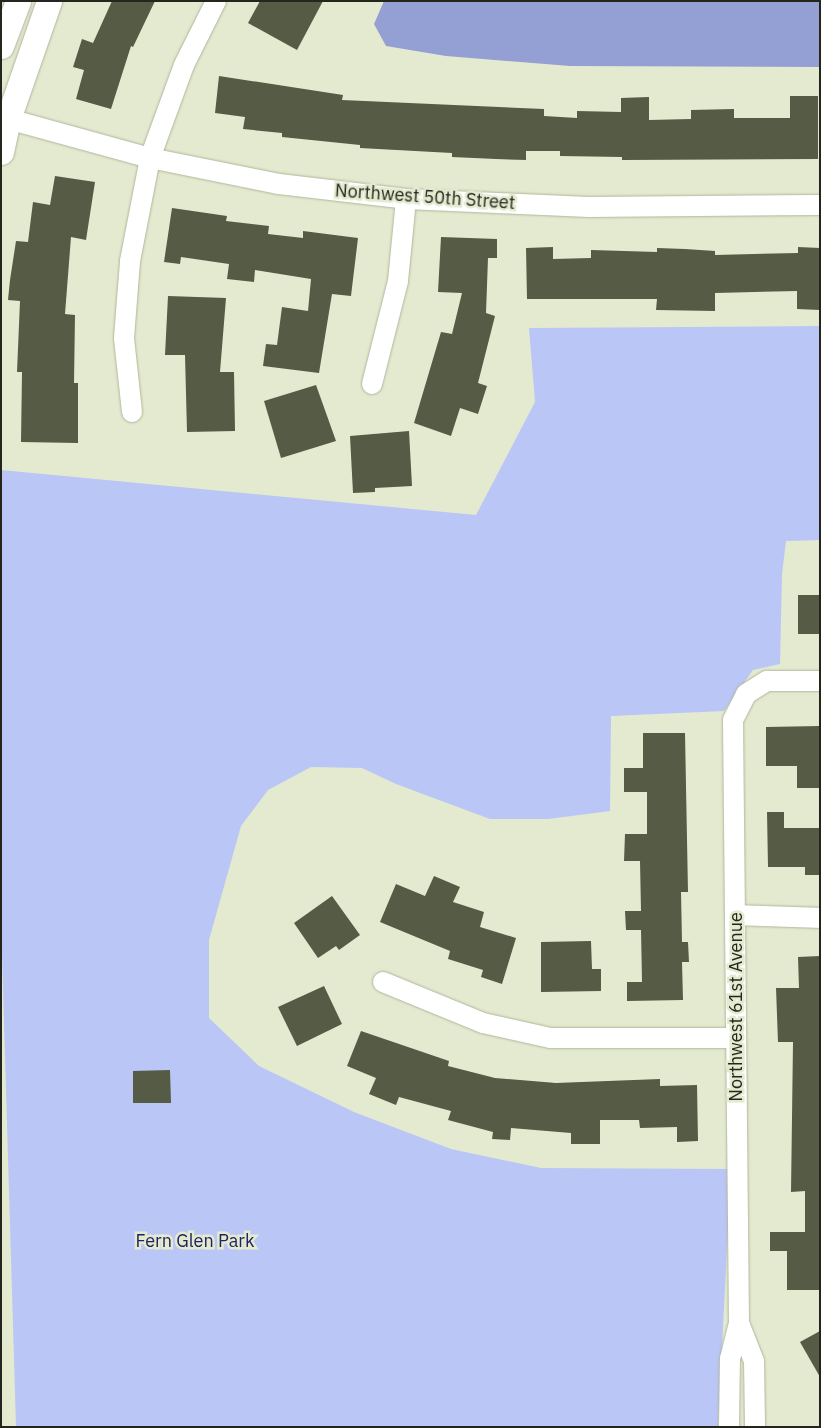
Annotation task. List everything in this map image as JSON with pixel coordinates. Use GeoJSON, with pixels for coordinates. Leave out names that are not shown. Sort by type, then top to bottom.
{"type":"FeatureCollection","features":[{"type":"Feature","properties":{"kind":"street"},"geometry":{"type":"LineString","coordinates":[[1,46],[18,1]]}},
{"type":"Feature","properties":{"kind":"street"},"geometry":{"type":"LineString","coordinates":[[1,152],[5,118],[49,1]]}},
{"type":"Feature","properties":{"kind":"street"},"geometry":{"type":"LineString","coordinates":[[132,412],[124,338],[130,261],[150,158],[184,66],[216,1]]}},
{"type":"Feature","properties":{"kind":"street","name":"Northwest 50th Street"},"geometry":{"type":"LineString","coordinates":[[5,118],[150,158],[279,184],[406,199],[589,207],[820,204]]}},
{"type":"Feature","properties":{"kind":"street"},"geometry":{"type":"LineString","coordinates":[[372,384],[398,281],[406,199]]}},
{"type":"Feature","properties":{"kind":"street","name":"Northwest 61st Avenue"},"geometry":{"type":"LineString","coordinates":[[729,1427],[730,1359],[739,1323],[733,720],[746,694],[767,682],[820,681]]}},
{"type":"Feature","properties":{"kind":"street"},"geometry":{"type":"LineString","coordinates":[[736,915],[820,918]]}},
{"type":"Feature","properties":{"kind":"street"},"geometry":{"type":"LineString","coordinates":[[382,982],[483,1023],[550,1038],[736,1038]]}},
{"type":"Feature","properties":{"kind":"street","name":"Northwest 61st Avenue"},"geometry":{"type":"LineString","coordinates":[[739,1323],[754,1361],[755,1427]]}},
{"type":"Feature","properties":{"kind":"green space","name":"Fern Glen Park"},"geometry":{"type":"Polygon","coordinates":[[[820,326],[820,540],[786,541],[782,574],[780,664],[753,670],[724,711],[611,716],[610,811],[548,819],[490,819],[396,784],[362,768],[311,767],[268,790],[241,826],[209,940],[209,1018],[259,1066],[354,1112],[451,1149],[541,1168],[731,1169],[718,1427],[16,1427],[1,921],[1,470],[476,515],[535,402],[529,328],[820,326]]]}},
{"type":"Feature","properties":{"kind":"shaded area"},"geometry":{"type":"Polygon","coordinates":[[[384,1],[820,1],[820,67],[570,66],[446,56],[386,46],[374,24],[384,1]]]}},
{"type":"Feature","properties":{"kind":"building"},"geometry":{"type":"Polygon","coordinates":[[[112,1],[155,1],[133,47],[131,46],[111,109],[76,99],[84,70],[73,67],[82,39],[93,43],[112,1]]]}},
{"type":"Feature","properties":{"kind":"building"},"geometry":{"type":"Polygon","coordinates":[[[260,1],[323,1],[297,50],[248,23],[260,1]]]}},
{"type":"Feature","properties":{"kind":"building"},"geometry":{"type":"Polygon","coordinates":[[[219,76],[343,95],[342,100],[544,109],[544,116],[577,118],[577,111],[621,112],[621,98],[649,97],[649,120],[691,119],[691,110],[734,109],[734,118],[790,118],[790,96],[818,96],[818,159],[622,160],[622,157],[560,156],[560,151],[526,151],[526,160],[452,157],[452,153],[360,148],[360,145],[282,137],[282,133],[243,129],[245,117],[215,113],[219,76]]]}},
{"type":"Feature","properties":{"kind":"building"},"geometry":{"type":"Polygon","coordinates":[[[55,176],[95,182],[86,240],[71,237],[65,314],[75,315],[74,383],[78,383],[78,443],[21,442],[22,372],[17,372],[20,301],[8,300],[10,280],[16,241],[28,242],[33,202],[50,205],[55,176]]]}},
{"type":"Feature","properties":{"kind":"building"},"geometry":{"type":"Polygon","coordinates":[[[172,208],[227,216],[226,221],[269,226],[268,234],[303,238],[303,231],[358,238],[351,296],[332,294],[319,373],[263,366],[266,344],[277,345],[282,307],[308,311],[311,279],[255,270],[254,282],[227,279],[229,264],[181,257],[180,264],[164,262],[172,208]]]}},
{"type":"Feature","properties":{"kind":"building"},"geometry":{"type":"Polygon","coordinates":[[[441,237],[497,239],[497,258],[488,258],[486,313],[495,316],[478,383],[487,386],[478,414],[460,408],[451,436],[414,423],[441,332],[452,334],[462,293],[438,292],[441,237]]]}},
{"type":"Feature","properties":{"kind":"building"},"geometry":{"type":"Polygon","coordinates":[[[553,247],[553,259],[591,258],[591,250],[657,252],[657,248],[685,249],[715,251],[715,255],[798,253],[798,247],[820,248],[820,310],[797,309],[797,291],[715,293],[715,311],[656,310],[657,299],[527,299],[526,248],[553,247]]]}},
{"type":"Feature","properties":{"kind":"building"},"geometry":{"type":"Polygon","coordinates":[[[168,296],[226,298],[220,372],[234,372],[235,431],[187,432],[185,355],[165,355],[168,296]]]}},
{"type":"Feature","properties":{"kind":"building"},"geometry":{"type":"Polygon","coordinates":[[[316,385],[336,441],[281,458],[264,401],[316,385]]]}},
{"type":"Feature","properties":{"kind":"building"},"geometry":{"type":"Polygon","coordinates":[[[409,431],[412,486],[375,488],[375,492],[353,493],[350,436],[409,431]]]}},
{"type":"Feature","properties":{"kind":"building"},"geometry":{"type":"Polygon","coordinates":[[[798,595],[820,595],[820,634],[798,634],[798,595]]]}},
{"type":"Feature","properties":{"kind":"building"},"geometry":{"type":"Polygon","coordinates":[[[820,726],[820,788],[797,788],[797,766],[766,766],[766,727],[820,726]]]}},
{"type":"Feature","properties":{"kind":"building"},"geometry":{"type":"Polygon","coordinates":[[[643,733],[685,733],[688,892],[681,892],[682,942],[688,942],[689,962],[682,962],[683,1000],[627,1001],[627,982],[642,982],[641,930],[626,930],[625,911],[641,911],[640,861],[624,861],[625,834],[647,834],[647,792],[624,792],[624,768],[643,768],[643,733]]]}},
{"type":"Feature","properties":{"kind":"building"},"geometry":{"type":"Polygon","coordinates":[[[767,812],[784,812],[784,828],[820,828],[820,875],[805,875],[805,867],[768,867],[767,812]]]}},
{"type":"Feature","properties":{"kind":"building"},"geometry":{"type":"Polygon","coordinates":[[[434,876],[460,887],[453,902],[484,912],[480,927],[516,938],[502,984],[481,977],[483,970],[448,959],[450,951],[380,922],[396,884],[425,896],[434,876]]]}},
{"type":"Feature","properties":{"kind":"building"},"geometry":{"type":"Polygon","coordinates":[[[332,896],[360,935],[339,950],[336,946],[318,958],[294,923],[332,896]]]}},
{"type":"Feature","properties":{"kind":"building"},"geometry":{"type":"Polygon","coordinates":[[[591,941],[592,969],[601,969],[601,991],[541,992],[541,942],[591,941]]]}},
{"type":"Feature","properties":{"kind":"building"},"geometry":{"type":"Polygon","coordinates":[[[820,956],[820,1290],[787,1290],[787,1251],[770,1251],[770,1232],[805,1232],[805,1191],[791,1192],[793,1042],[778,1042],[776,988],[799,988],[798,957],[820,956]]]}},
{"type":"Feature","properties":{"kind":"building"},"geometry":{"type":"Polygon","coordinates":[[[324,986],[342,1024],[297,1046],[278,1007],[324,986]]]}},
{"type":"Feature","properties":{"kind":"building"},"geometry":{"type":"Polygon","coordinates":[[[361,1031],[449,1061],[448,1066],[495,1078],[556,1083],[660,1079],[660,1086],[697,1085],[698,1141],[677,1142],[677,1127],[640,1128],[639,1120],[600,1120],[600,1144],[571,1144],[571,1133],[511,1128],[510,1140],[492,1139],[493,1132],[448,1120],[451,1111],[399,1097],[396,1105],[369,1094],[376,1078],[347,1066],[361,1031]]]}},
{"type":"Feature","properties":{"kind":"building"},"geometry":{"type":"Polygon","coordinates":[[[170,1070],[171,1103],[133,1103],[133,1071],[170,1070]]]}},
{"type":"Feature","properties":{"kind":"building"},"geometry":{"type":"Polygon","coordinates":[[[820,1331],[820,1377],[800,1342],[820,1331]]]}}]}
